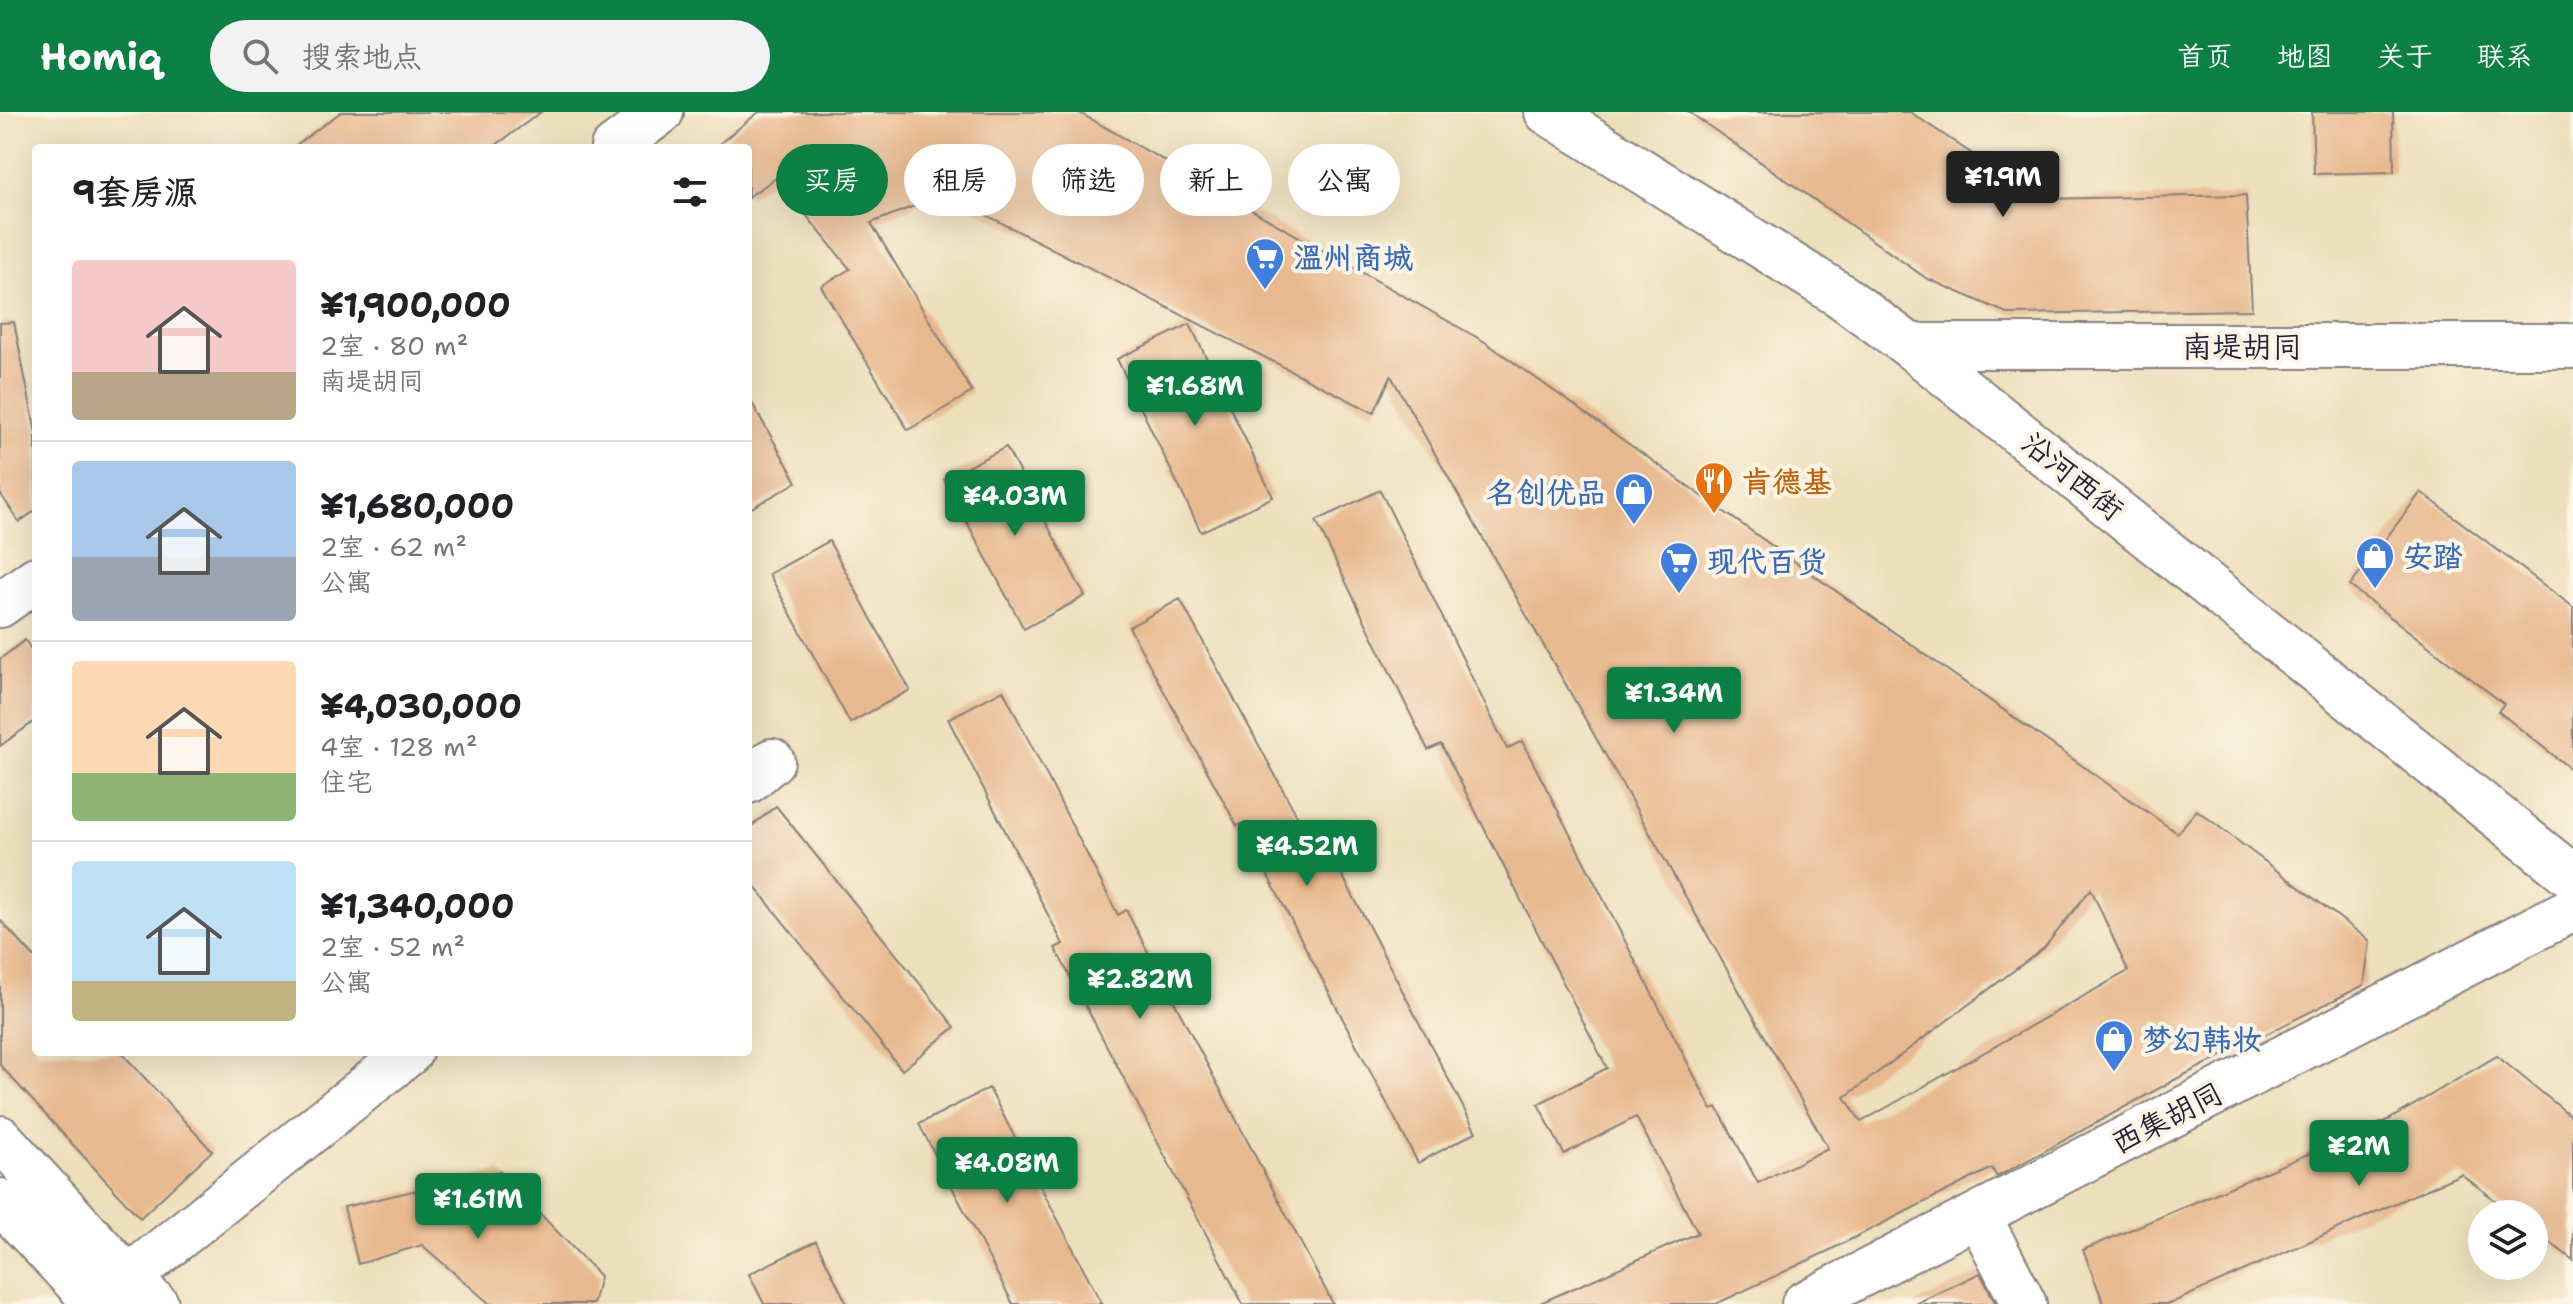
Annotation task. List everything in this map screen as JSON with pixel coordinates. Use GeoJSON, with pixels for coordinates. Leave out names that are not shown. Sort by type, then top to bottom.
{"type":"FeatureCollection","features":[{"type":"Feature","properties":{"kind":"street"},"geometry":{"type":"LineString","coordinates":[[618,144],[661,112]]}},
{"type":"Feature","properties":{"kind":"street","name":"沿河西街"},"geometry":{"type":"LineString","coordinates":[[1547,112],[1840,295],[1910,346],[2573,877]]}},
{"type":"Feature","properties":{"kind":"street","name":"南堤胡同"},"geometry":{"type":"LineString","coordinates":[[1910,346],[2573,346]]}},
{"type":"Feature","properties":{"kind":"street"},"geometry":{"type":"LineString","coordinates":[[0,605],[32,582]]}},
{"type":"Feature","properties":{"kind":"street","name":"西集胡同"},"geometry":{"type":"LineString","coordinates":[[1804,1304],[2573,909]]}},
{"type":"Feature","properties":{"kind":"street"},"geometry":{"type":"LineString","coordinates":[[121,1297],[405,1056]]}},
{"type":"Feature","properties":{"kind":"street"},"geometry":{"type":"LineString","coordinates":[[0,1138],[121,1297]]}},
{"type":"Feature","properties":{"kind":"street"},"geometry":{"type":"LineString","coordinates":[[0,1201],[121,1297]]}},
{"type":"Feature","properties":{"kind":"street"},"geometry":{"type":"LineString","coordinates":[[1978,1215],[2024,1304]]}},
{"type":"Feature","properties":{"kind":"building"},"geometry":{"type":"Polygon","coordinates":[[[341,112],[541,112],[497,144],[297,144],[341,112]]]}},
{"type":"Feature","properties":{"kind":"building"},"geometry":{"type":"Polygon","coordinates":[[[759,112],[1078,112],[1135,144],[1032,144],[1032,216],[1144,216],[1144,149],[1160,158],[1160,216],[1262,216],[1485,342],[2177,833],[2197,810],[2370,941],[2364,985],[2176,1079],[1997,1177],[1992,1168],[1716,1304],[1538,1304],[1698,1233],[1636,1117],[1564,1154],[1538,1104],[1607,1068],[1441,744],[1428,750],[1316,521],[1380,490],[1507,749],[1522,741],[1712,1110],[1717,1107],[1758,1183],[1828,1148],[1391,376],[1374,413],[988,216],[1016,216],[1016,144],[904,144],[904,210],[871,223],[972,392],[908,430],[821,286],[850,269],[807,216],[888,216],[888,144],[776,144],[776,178],[752,194],[752,144],[719,144],[759,112]],[[2091,889],[2044,948],[1845,1097],[1861,1122],[2128,971],[2091,889]]]}},
{"type":"Feature","properties":{"kind":"building"},"geometry":{"type":"Polygon","coordinates":[[[1689,112],[1910,112],[2039,199],[2246,195],[2252,310],[2009,314],[1926,278],[1689,112]]]}},
{"type":"Feature","properties":{"kind":"building"},"geometry":{"type":"Polygon","coordinates":[[[2312,112],[2393,112],[2394,172],[2314,174],[2312,112]]]}},
{"type":"Feature","properties":{"kind":"building"},"geometry":{"type":"Polygon","coordinates":[[[14,322],[32,413],[32,513],[19,522],[0,493],[0,323],[14,322]]]}},
{"type":"Feature","properties":{"kind":"building"},"geometry":{"type":"Polygon","coordinates":[[[1190,324],[1273,497],[1201,532],[1117,359],[1190,324]]]}},
{"type":"Feature","properties":{"kind":"building"},"geometry":{"type":"Polygon","coordinates":[[[752,403],[797,482],[752,508],[752,403]]]}},
{"type":"Feature","properties":{"kind":"building"},"geometry":{"type":"Polygon","coordinates":[[[1006,447],[1085,596],[1024,629],[944,479],[1006,447]]]}},
{"type":"Feature","properties":{"kind":"building"},"geometry":{"type":"Polygon","coordinates":[[[2421,492],[2573,607],[2573,771],[2498,711],[2504,704],[2350,586],[2421,492]]]}},
{"type":"Feature","properties":{"kind":"building"},"geometry":{"type":"Polygon","coordinates":[[[829,541],[910,690],[850,723],[769,574],[829,541]]]}},
{"type":"Feature","properties":{"kind":"building"},"geometry":{"type":"Polygon","coordinates":[[[1180,599],[1302,825],[1313,819],[1476,1132],[1418,1163],[1241,824],[1237,826],[1129,627],[1180,599]]]}},
{"type":"Feature","properties":{"kind":"building"},"geometry":{"type":"Polygon","coordinates":[[[25,640],[32,651],[32,723],[0,746],[0,659],[25,640]]]}},
{"type":"Feature","properties":{"kind":"building"},"geometry":{"type":"Polygon","coordinates":[[[1003,690],[1118,915],[1126,910],[1333,1304],[1243,1304],[1055,948],[1063,944],[948,719],[1003,690]]]}},
{"type":"Feature","properties":{"kind":"building"},"geometry":{"type":"Polygon","coordinates":[[[776,806],[955,1027],[902,1070],[752,883],[752,826],[776,806]]]}},
{"type":"Feature","properties":{"kind":"building"},"geometry":{"type":"Polygon","coordinates":[[[0,920],[32,955],[32,1056],[125,1056],[212,1151],[140,1218],[0,1065],[0,920]]]}},
{"type":"Feature","properties":{"kind":"building"},"geometry":{"type":"Polygon","coordinates":[[[2497,1056],[2573,1118],[2573,1260],[2548,1241],[2548,1200],[2495,1200],[2461,1174],[2169,1304],[2104,1304],[2083,1250],[2390,1119],[2497,1056]]]}},
{"type":"Feature","properties":{"kind":"building"},"geometry":{"type":"Polygon","coordinates":[[[989,1088],[1102,1304],[1013,1304],[919,1124],[989,1088]]]}},
{"type":"Feature","properties":{"kind":"building"},"geometry":{"type":"Polygon","coordinates":[[[499,1171],[600,1276],[593,1304],[490,1304],[422,1245],[358,1264],[344,1207],[499,1171]]]}},
{"type":"Feature","properties":{"kind":"building"},"geometry":{"type":"Polygon","coordinates":[[[816,1241],[847,1304],[764,1304],[749,1274],[816,1241]]]}},
{"type":"Feature","properties":{"kind":"building"},"geometry":{"type":"Polygon","coordinates":[[[1980,1273],[1996,1304],[1915,1304],[1980,1273]]]}},
{"type":"Feature","properties":{"kind":"place","name":"温州商城"},"geometry":{"type":"Point","coordinates":[1265,291]}},
{"type":"Feature","properties":{"kind":"place","name":"肯德基"},"geometry":{"type":"Point","coordinates":[1714,515]}},
{"type":"Feature","properties":{"kind":"place","name":"名创优品"},"geometry":{"type":"Point","coordinates":[1634,526]}},
{"type":"Feature","properties":{"kind":"place","name":"安踏"},"geometry":{"type":"Point","coordinates":[2375,590]}},
{"type":"Feature","properties":{"kind":"place","name":"现代百货"},"geometry":{"type":"Point","coordinates":[1679,595]}},
{"type":"Feature","properties":{"kind":"place","name":"梦幻韩妆"},"geometry":{"type":"Point","coordinates":[2114,1073]}}]}
